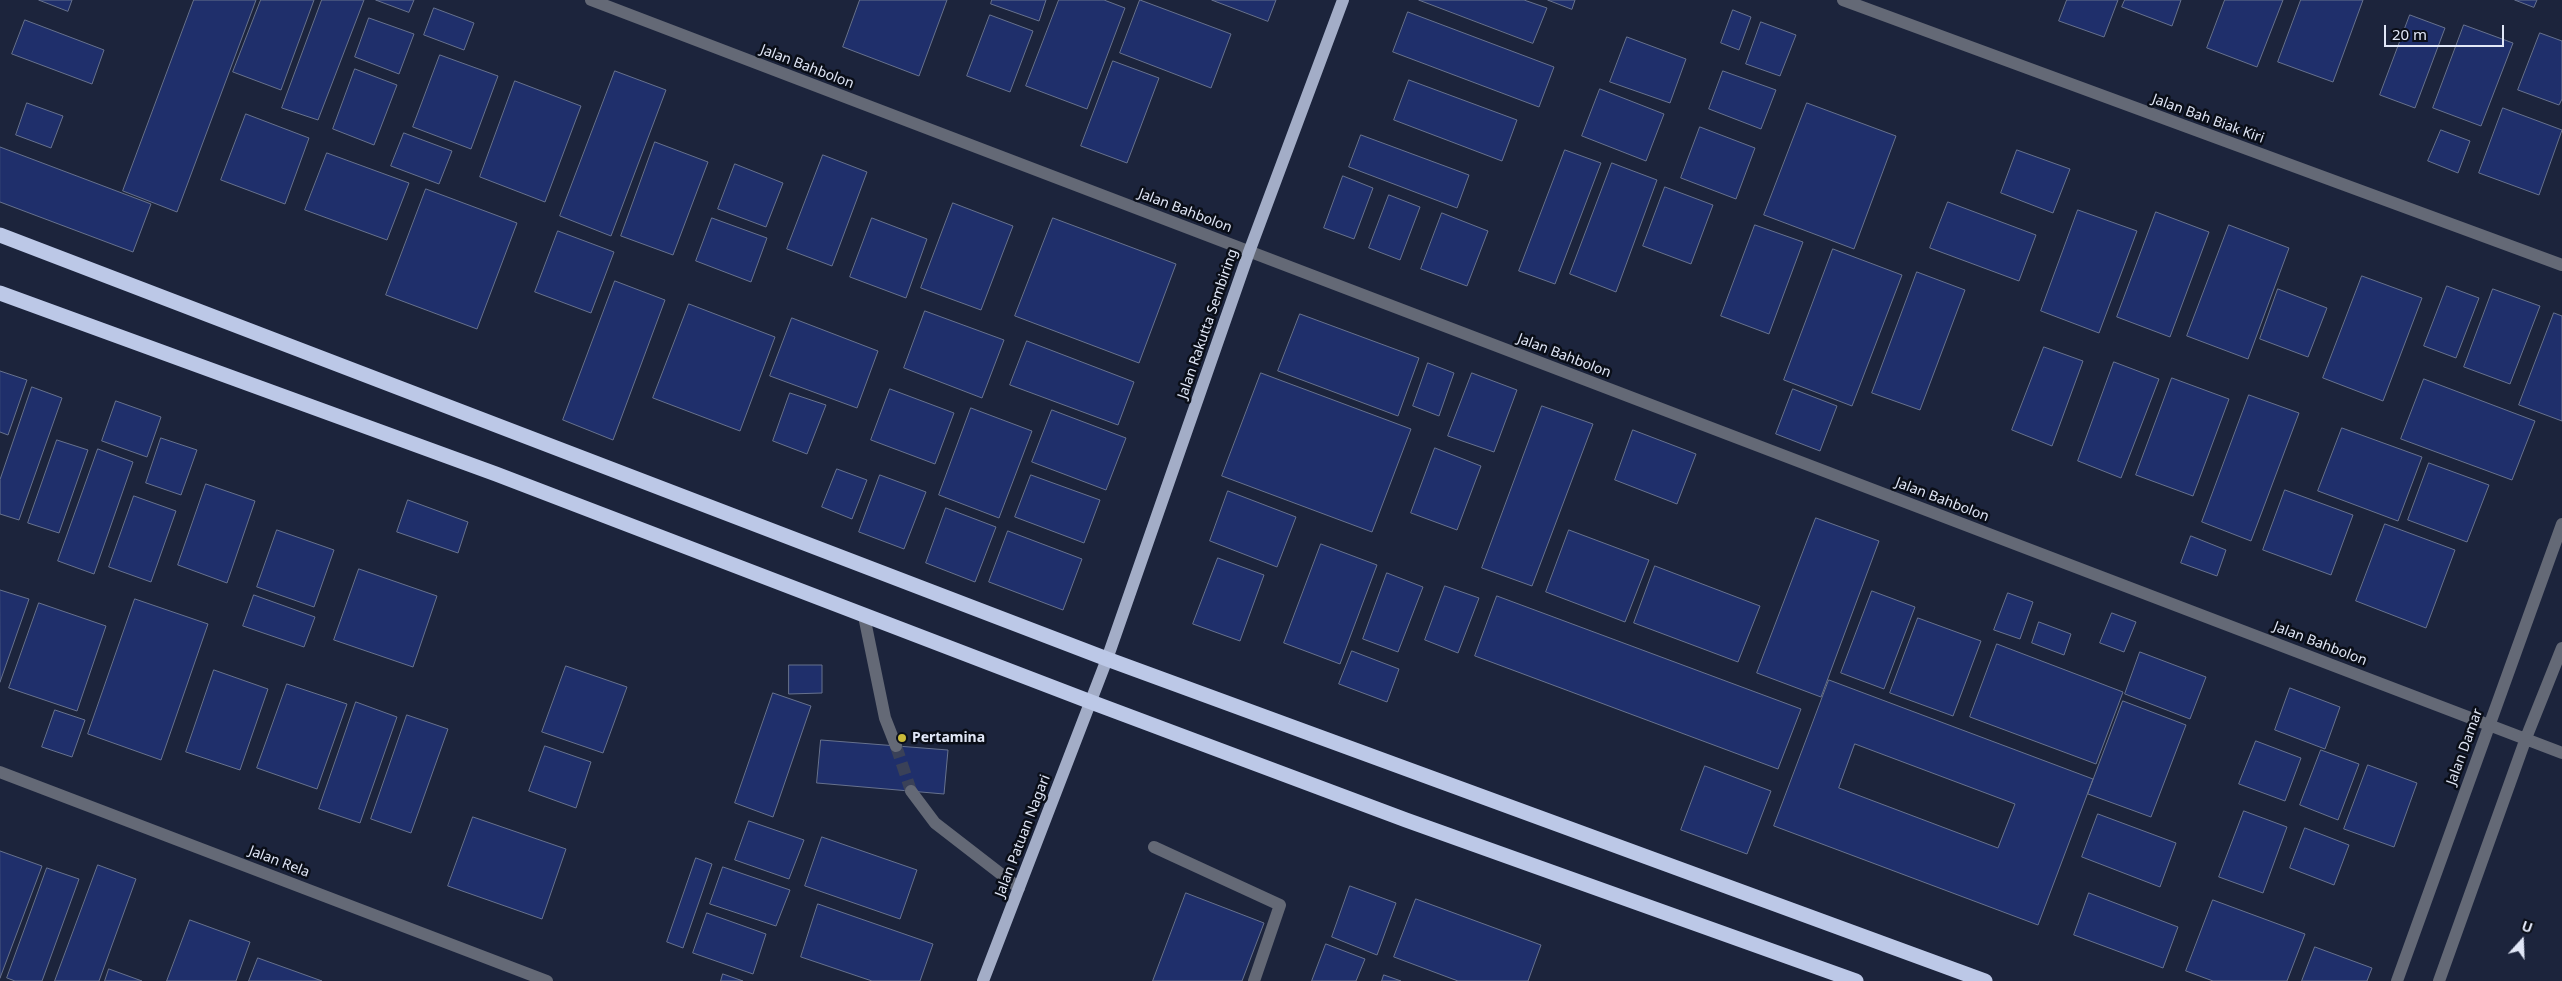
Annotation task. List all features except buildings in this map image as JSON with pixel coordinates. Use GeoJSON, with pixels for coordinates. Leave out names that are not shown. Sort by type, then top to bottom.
{"type":"FeatureCollection","features":[{"type":"Feature","properties":{"kind":"highway"},"geometry":{"type":"LineString","coordinates":[[0,234],[1107,659],[1985,981]]}},
{"type":"Feature","properties":{"kind":"highway"},"geometry":{"type":"LineString","coordinates":[[0,293],[496,474],[1090,702],[1406,820],[1856,981]]}},
{"type":"Feature","properties":{"kind":"main road","name":"Jalan Rakutta Sembiring"},"geometry":{"type":"LineString","coordinates":[[1090,702],[1107,659],[1249,252],[1343,0]]}},
{"type":"Feature","properties":{"kind":"main road","name":"Jalan Patuan Nagari"},"geometry":{"type":"LineString","coordinates":[[983,981],[1090,702]]}},
{"type":"Feature","properties":{"kind":"street","name":"Jalan Bahbolon"},"geometry":{"type":"LineString","coordinates":[[591,0],[2562,753]]}},
{"type":"Feature","properties":{"kind":"street","name":"Jalan Bah Biak Kiri"},"geometry":{"type":"LineString","coordinates":[[1843,0],[2562,265]]}},
{"type":"Feature","properties":{"kind":"street","name":"Jalan Damar"},"geometry":{"type":"LineString","coordinates":[[2397,981],[2562,524]]}},
{"type":"Feature","properties":{"kind":"street"},"geometry":{"type":"LineString","coordinates":[[864,616],[885,718],[896,746]]}},
{"type":"Feature","properties":{"kind":"street"},"geometry":{"type":"LineString","coordinates":[[2439,981],[2526,738],[2562,648]]}},
{"type":"Feature","properties":{"kind":"street","name":"Jalan Rela"},"geometry":{"type":"LineString","coordinates":[[0,772],[547,981]]}},
{"type":"Feature","properties":{"kind":"street"},"geometry":{"type":"LineString","coordinates":[[911,791],[935,822],[1019,888]]}},
{"type":"Feature","properties":{"kind":"street"},"geometry":{"type":"LineString","coordinates":[[1154,847],[1280,905],[1254,981]]}},
{"type":"Feature","properties":{"kind":"tunnel"},"geometry":{"type":"LineString","coordinates":[[896,746],[911,791]]}},
{"type":"Feature","properties":{"kind":"place","name":"Pertamina"},"geometry":{"type":"Point","coordinates":[902,738]}}]}
